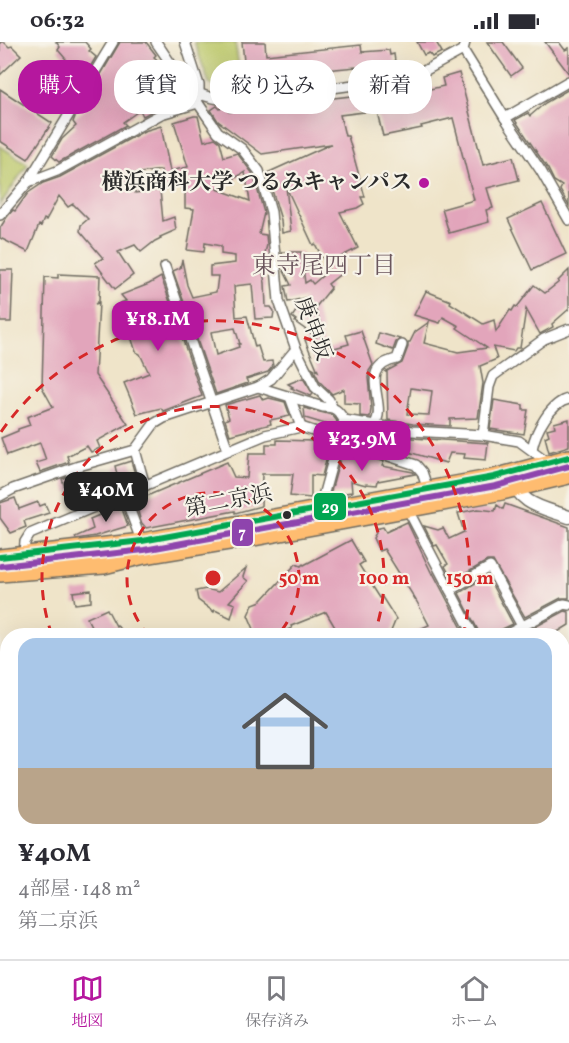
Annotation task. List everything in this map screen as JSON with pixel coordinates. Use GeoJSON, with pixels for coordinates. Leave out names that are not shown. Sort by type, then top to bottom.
{"type":"FeatureCollection","features":[{"type":"Feature","properties":{"kind":"highway","name":"第二京浜"},"geometry":{"type":"LineString","coordinates":[[0,574],[104,566],[143,549],[320,507],[508,474],[569,457]]}},
{"type":"Feature","properties":{"kind":"highway","name":"第二京浜"},"geometry":{"type":"LineString","coordinates":[[0,557],[143,549],[407,508],[515,489],[569,476]]}},
{"type":"Feature","properties":{"kind":"street"},"geometry":{"type":"LineString","coordinates":[[0,215],[28,182],[113,42]]}},
{"type":"Feature","properties":{"kind":"street"},"geometry":{"type":"LineString","coordinates":[[156,42],[199,98]]}},
{"type":"Feature","properties":{"kind":"street"},"geometry":{"type":"LineString","coordinates":[[185,42],[199,98]]}},
{"type":"Feature","properties":{"kind":"street"},"geometry":{"type":"LineString","coordinates":[[28,182],[57,171],[161,114],[199,98],[244,100],[390,80],[426,70],[464,46],[505,118],[541,171],[569,220]]}},
{"type":"Feature","properties":{"kind":"street"},"geometry":{"type":"LineString","coordinates":[[505,118],[569,81]]}},
{"type":"Feature","properties":{"kind":"street","name":"庚申坂"},"geometry":{"type":"LineString","coordinates":[[199,98],[219,132],[242,149],[259,171],[271,212],[279,301],[296,349],[315,387],[329,400],[344,420]]}},
{"type":"Feature","properties":{"kind":"street"},"geometry":{"type":"LineString","coordinates":[[165,267],[228,450]]}},
{"type":"Feature","properties":{"kind":"street"},"geometry":{"type":"LineString","coordinates":[[483,435],[489,387],[493,376],[544,339],[569,329]]}},
{"type":"Feature","properties":{"kind":"street"},"geometry":{"type":"LineString","coordinates":[[374,425],[379,416],[375,379],[380,367],[387,361],[397,359],[402,345]]}},
{"type":"Feature","properties":{"kind":"street"},"geometry":{"type":"LineString","coordinates":[[0,496],[13,489],[79,466],[135,450],[154,424],[210,401],[258,387],[271,379],[296,349]]}},
{"type":"Feature","properties":{"kind":"street"},"geometry":{"type":"LineString","coordinates":[[258,387],[323,407],[332,407]]}},
{"type":"Feature","properties":{"kind":"street"},"geometry":{"type":"LineString","coordinates":[[290,397],[302,427]]}},
{"type":"Feature","properties":{"kind":"street"},"geometry":{"type":"LineString","coordinates":[[532,449],[533,439],[551,412],[559,402],[569,399]]}},
{"type":"Feature","properties":{"kind":"street"},"geometry":{"type":"LineString","coordinates":[[320,507],[344,420],[412,431],[483,435],[519,441],[549,463]]}},
{"type":"Feature","properties":{"kind":"street"},"geometry":{"type":"LineString","coordinates":[[24,555],[25,542],[30,534],[265,435],[302,427],[416,465],[422,472],[428,489]]}},
{"type":"Feature","properties":{"kind":"street"},"geometry":{"type":"LineString","coordinates":[[135,450],[145,486]]}},
{"type":"Feature","properties":{"kind":"street"},"geometry":{"type":"LineString","coordinates":[[508,474],[515,489],[528,502],[569,517]]}},
{"type":"Feature","properties":{"kind":"street"},"geometry":{"type":"LineString","coordinates":[[124,494],[143,549]]}},
{"type":"Feature","properties":{"kind":"street"},"geometry":{"type":"LineString","coordinates":[[407,508],[470,628]]}},
{"type":"Feature","properties":{"kind":"street"},"geometry":{"type":"LineString","coordinates":[[450,590],[490,567],[522,626]]}},
{"type":"Feature","properties":{"kind":"street"},"geometry":{"type":"LineString","coordinates":[[518,628],[564,604],[569,605]]}},
{"type":"Feature","properties":{"kind":"green space"},"geometry":{"type":"Polygon","coordinates":[[[194,42],[235,42],[238,60],[210,60],[209,83],[194,42]]]}},
{"type":"Feature","properties":{"kind":"green space"},"geometry":{"type":"Polygon","coordinates":[[[0,146],[28,164],[0,205],[0,146]]]}},
{"type":"Feature","properties":{"kind":"building"},"geometry":{"type":"Polygon","coordinates":[[[0,42],[4,42],[9,47],[12,46],[21,55],[0,75],[0,42]]]}},
{"type":"Feature","properties":{"kind":"building"},"geometry":{"type":"Polygon","coordinates":[[[56,42],[85,42],[91,49],[89,51],[96,57],[94,60],[67,60],[58,50],[60,47],[56,42]]]}},
{"type":"Feature","properties":{"kind":"building"},"geometry":{"type":"Polygon","coordinates":[[[120,42],[146,42],[157,60],[114,60],[114,114],[134,114],[123,122],[126,125],[59,162],[52,156],[62,139],[76,126],[73,122],[75,117],[79,114],[102,114],[102,73],[120,42]]]}},
{"type":"Feature","properties":{"kind":"building"},"geometry":{"type":"Polygon","coordinates":[[[242,42],[265,42],[266,55],[361,45],[362,52],[389,50],[390,55],[394,54],[395,60],[348,60],[348,68],[336,69],[336,60],[244,60],[242,42]]]}},
{"type":"Feature","properties":{"kind":"building"},"geometry":{"type":"Polygon","coordinates":[[[417,42],[436,42],[442,52],[432,57],[429,53],[424,55],[417,42]]]}},
{"type":"Feature","properties":{"kind":"building"},"geometry":{"type":"Polygon","coordinates":[[[487,42],[503,42],[522,68],[511,76],[487,42]]]}},
{"type":"Feature","properties":{"kind":"building"},"geometry":{"type":"Polygon","coordinates":[[[545,42],[559,42],[565,50],[569,48],[569,74],[545,42]]]}},
{"type":"Feature","properties":{"kind":"building"},"geometry":{"type":"Polygon","coordinates":[[[459,73],[483,165],[513,157],[519,180],[487,188],[493,208],[486,210],[489,222],[449,233],[442,209],[474,200],[453,118],[421,126],[422,128],[383,136],[378,114],[432,114],[432,89],[444,86],[442,78],[459,73]]]}},
{"type":"Feature","properties":{"kind":"building"},"geometry":{"type":"Polygon","coordinates":[[[0,89],[18,101],[18,114],[38,114],[52,123],[28,159],[0,141],[0,89]]]}},
{"type":"Feature","properties":{"kind":"building"},"geometry":{"type":"Polygon","coordinates":[[[569,89],[569,206],[560,190],[562,186],[554,181],[515,120],[528,113],[530,116],[545,103],[569,89]]]}},
{"type":"Feature","properties":{"kind":"building"},"geometry":{"type":"Polygon","coordinates":[[[348,96],[348,114],[340,115],[365,197],[361,197],[364,204],[340,212],[358,248],[336,259],[343,272],[328,284],[331,288],[315,308],[323,331],[319,332],[327,350],[349,344],[346,335],[361,331],[373,365],[368,378],[370,417],[360,416],[360,404],[344,403],[344,389],[332,394],[320,382],[313,368],[318,371],[305,340],[316,337],[295,322],[296,320],[292,317],[305,298],[288,302],[285,286],[291,285],[284,271],[282,252],[301,252],[305,283],[310,280],[313,284],[329,270],[315,244],[313,245],[286,187],[291,231],[282,233],[281,220],[267,173],[331,144],[262,154],[218,121],[214,114],[336,114],[336,98],[348,96]]]}},
{"type":"Feature","properties":{"kind":"building"},"geometry":{"type":"Polygon","coordinates":[[[198,116],[204,141],[215,138],[220,142],[224,157],[237,153],[253,174],[264,213],[259,234],[266,235],[267,245],[264,257],[260,257],[265,283],[266,307],[271,307],[274,311],[273,318],[255,319],[252,284],[234,286],[236,317],[247,316],[255,347],[258,346],[263,362],[272,361],[273,366],[268,372],[246,379],[248,383],[216,394],[173,271],[180,268],[182,260],[192,297],[216,292],[218,276],[210,276],[210,266],[235,263],[235,256],[221,254],[221,246],[205,243],[204,252],[187,250],[194,209],[185,208],[185,185],[163,189],[161,170],[133,174],[135,193],[160,190],[163,221],[174,217],[176,230],[160,237],[141,252],[135,245],[118,252],[133,275],[115,289],[95,263],[103,258],[80,231],[81,225],[88,219],[73,204],[68,207],[59,196],[46,220],[44,219],[41,226],[39,225],[28,252],[0,238],[0,228],[28,193],[144,131],[161,126],[170,171],[188,167],[174,122],[198,116]],[[245,172],[217,189],[250,201],[245,172]],[[235,328],[211,332],[216,355],[239,347],[235,328]]]}},
{"type":"Feature","properties":{"kind":"building"},"geometry":{"type":"Polygon","coordinates":[[[542,203],[566,254],[532,270],[508,219],[542,203]]]}},
{"type":"Feature","properties":{"kind":"building"},"geometry":{"type":"Polygon","coordinates":[[[0,270],[13,270],[11,322],[0,322],[0,270]]]}},
{"type":"Feature","properties":{"kind":"building"},"geometry":{"type":"Polygon","coordinates":[[[569,270],[569,309],[552,324],[553,327],[540,334],[526,309],[520,348],[514,351],[493,347],[497,359],[480,366],[483,383],[478,418],[450,419],[450,426],[388,420],[387,372],[385,372],[402,363],[408,342],[415,332],[429,322],[424,343],[458,352],[487,348],[457,328],[459,326],[443,317],[440,323],[414,315],[426,291],[451,301],[450,303],[483,324],[494,320],[496,332],[510,310],[517,307],[534,285],[545,293],[569,270]],[[411,388],[407,414],[429,415],[432,391],[411,388]]]}},
{"type":"Feature","properties":{"kind":"building"},"geometry":{"type":"Polygon","coordinates":[[[58,274],[100,276],[99,301],[95,304],[99,303],[95,375],[128,424],[97,441],[100,448],[91,452],[87,446],[67,456],[69,462],[40,472],[36,463],[46,460],[40,443],[7,455],[1,438],[30,425],[27,417],[53,407],[42,387],[45,277],[58,278],[58,274]]]}},
{"type":"Feature","properties":{"kind":"building"},"geometry":{"type":"Polygon","coordinates":[[[161,277],[174,313],[159,317],[165,334],[179,329],[202,396],[163,411],[161,408],[137,414],[124,383],[149,373],[140,354],[136,352],[120,303],[126,301],[121,295],[161,277]]]}},
{"type":"Feature","properties":{"kind":"building"},"geometry":{"type":"Polygon","coordinates":[[[379,333],[400,339],[393,350],[376,344],[379,333]]]}},
{"type":"Feature","properties":{"kind":"building"},"geometry":{"type":"Polygon","coordinates":[[[303,378],[313,394],[311,396],[291,388],[293,387],[288,384],[303,378]]]}},
{"type":"Feature","properties":{"kind":"building"},"geometry":{"type":"Polygon","coordinates":[[[260,395],[263,400],[269,398],[285,402],[290,416],[270,420],[271,424],[230,435],[225,420],[229,418],[225,405],[260,395]]]}},
{"type":"Feature","properties":{"kind":"building"},"geometry":{"type":"Polygon","coordinates":[[[494,400],[523,405],[523,410],[528,410],[524,434],[490,429],[494,400]]]}},
{"type":"Feature","properties":{"kind":"building"},"geometry":{"type":"Polygon","coordinates":[[[304,408],[332,415],[337,421],[335,427],[305,418],[304,408]]]}},
{"type":"Feature","properties":{"kind":"building"},"geometry":{"type":"Polygon","coordinates":[[[569,419],[569,446],[549,452],[545,437],[549,435],[547,429],[555,427],[554,423],[569,419]]]}},
{"type":"Feature","properties":{"kind":"building"},"geometry":{"type":"Polygon","coordinates":[[[388,434],[412,438],[488,443],[486,460],[464,458],[465,454],[450,453],[446,463],[388,446],[388,434]]]}},
{"type":"Feature","properties":{"kind":"building"},"geometry":{"type":"Polygon","coordinates":[[[277,440],[330,444],[322,476],[311,475],[311,498],[290,496],[293,474],[262,474],[261,506],[235,513],[235,511],[146,528],[141,522],[135,501],[227,462],[234,477],[247,478],[249,453],[266,453],[266,444],[277,444],[277,440]]]}},
{"type":"Feature","properties":{"kind":"building"},"geometry":{"type":"Polygon","coordinates":[[[343,448],[384,462],[382,466],[415,474],[378,481],[377,485],[351,481],[352,492],[330,495],[343,448]]]}},
{"type":"Feature","properties":{"kind":"building"},"geometry":{"type":"Polygon","coordinates":[[[131,461],[136,477],[119,483],[115,466],[131,461]]]}},
{"type":"Feature","properties":{"kind":"building"},"geometry":{"type":"Polygon","coordinates":[[[74,475],[79,476],[83,488],[67,493],[62,479],[74,475]]]}},
{"type":"Feature","properties":{"kind":"building"},"geometry":{"type":"Polygon","coordinates":[[[15,498],[19,509],[38,502],[40,506],[45,504],[49,513],[24,521],[26,527],[11,533],[0,518],[0,503],[15,498]]]}},
{"type":"Feature","properties":{"kind":"building"},"geometry":{"type":"Polygon","coordinates":[[[505,504],[569,527],[569,598],[561,598],[525,617],[493,561],[487,561],[453,581],[445,566],[448,564],[437,545],[434,546],[424,526],[438,530],[443,528],[449,539],[464,532],[458,513],[478,509],[495,511],[497,505],[503,509],[505,504]]]}},
{"type":"Feature","properties":{"kind":"building"},"geometry":{"type":"Polygon","coordinates":[[[121,506],[128,526],[76,539],[75,537],[93,529],[90,519],[121,506]]]}},
{"type":"Feature","properties":{"kind":"building"},"geometry":{"type":"Polygon","coordinates":[[[407,522],[462,628],[422,628],[429,625],[417,602],[384,549],[379,551],[373,538],[376,533],[375,529],[383,527],[386,532],[407,522]]]}},
{"type":"Feature","properties":{"kind":"building"},"geometry":{"type":"Polygon","coordinates":[[[351,540],[364,562],[359,565],[396,619],[392,628],[335,628],[326,612],[291,626],[292,628],[254,628],[248,615],[253,604],[261,601],[296,564],[304,565],[351,540]]]}},
{"type":"Feature","properties":{"kind":"building"},"geometry":{"type":"Polygon","coordinates":[[[246,568],[243,577],[248,581],[229,602],[235,604],[231,618],[215,610],[214,612],[198,600],[196,591],[206,589],[218,592],[246,568]]]}},
{"type":"Feature","properties":{"kind":"building"},"geometry":{"type":"Polygon","coordinates":[[[487,576],[513,624],[504,628],[477,628],[459,593],[487,576]]]}},
{"type":"Feature","properties":{"kind":"building"},"geometry":{"type":"Polygon","coordinates":[[[91,590],[91,602],[75,604],[73,592],[91,590]]]}},
{"type":"Feature","properties":{"kind":"building"},"geometry":{"type":"Polygon","coordinates":[[[107,609],[119,628],[92,628],[87,618],[107,609]]]}},
{"type":"Feature","properties":{"kind":"building"},"geometry":{"type":"Polygon","coordinates":[[[565,611],[569,612],[569,625],[564,628],[533,628],[565,611]]]}},
{"type":"Feature","properties":{"kind":"transit line","name":"29"},"geometry":{"type":"LineString","coordinates":[[0,557],[142,541],[494,477],[569,457]]}},
{"type":"Feature","properties":{"kind":"transit line","name":"7"},"geometry":{"type":"LineString","coordinates":[[1,566],[144,550],[496,486],[569,466]]}},
{"type":"Feature","properties":{"kind":"place","name":"横浜商科大学 つるみキャンパス"},"geometry":{"type":"Point","coordinates":[424,183]}},
{"type":"Feature","properties":{"kind":"district","name":"東寺尾四丁目"},"geometry":{"type":"Point","coordinates":[324,267]}}]}
